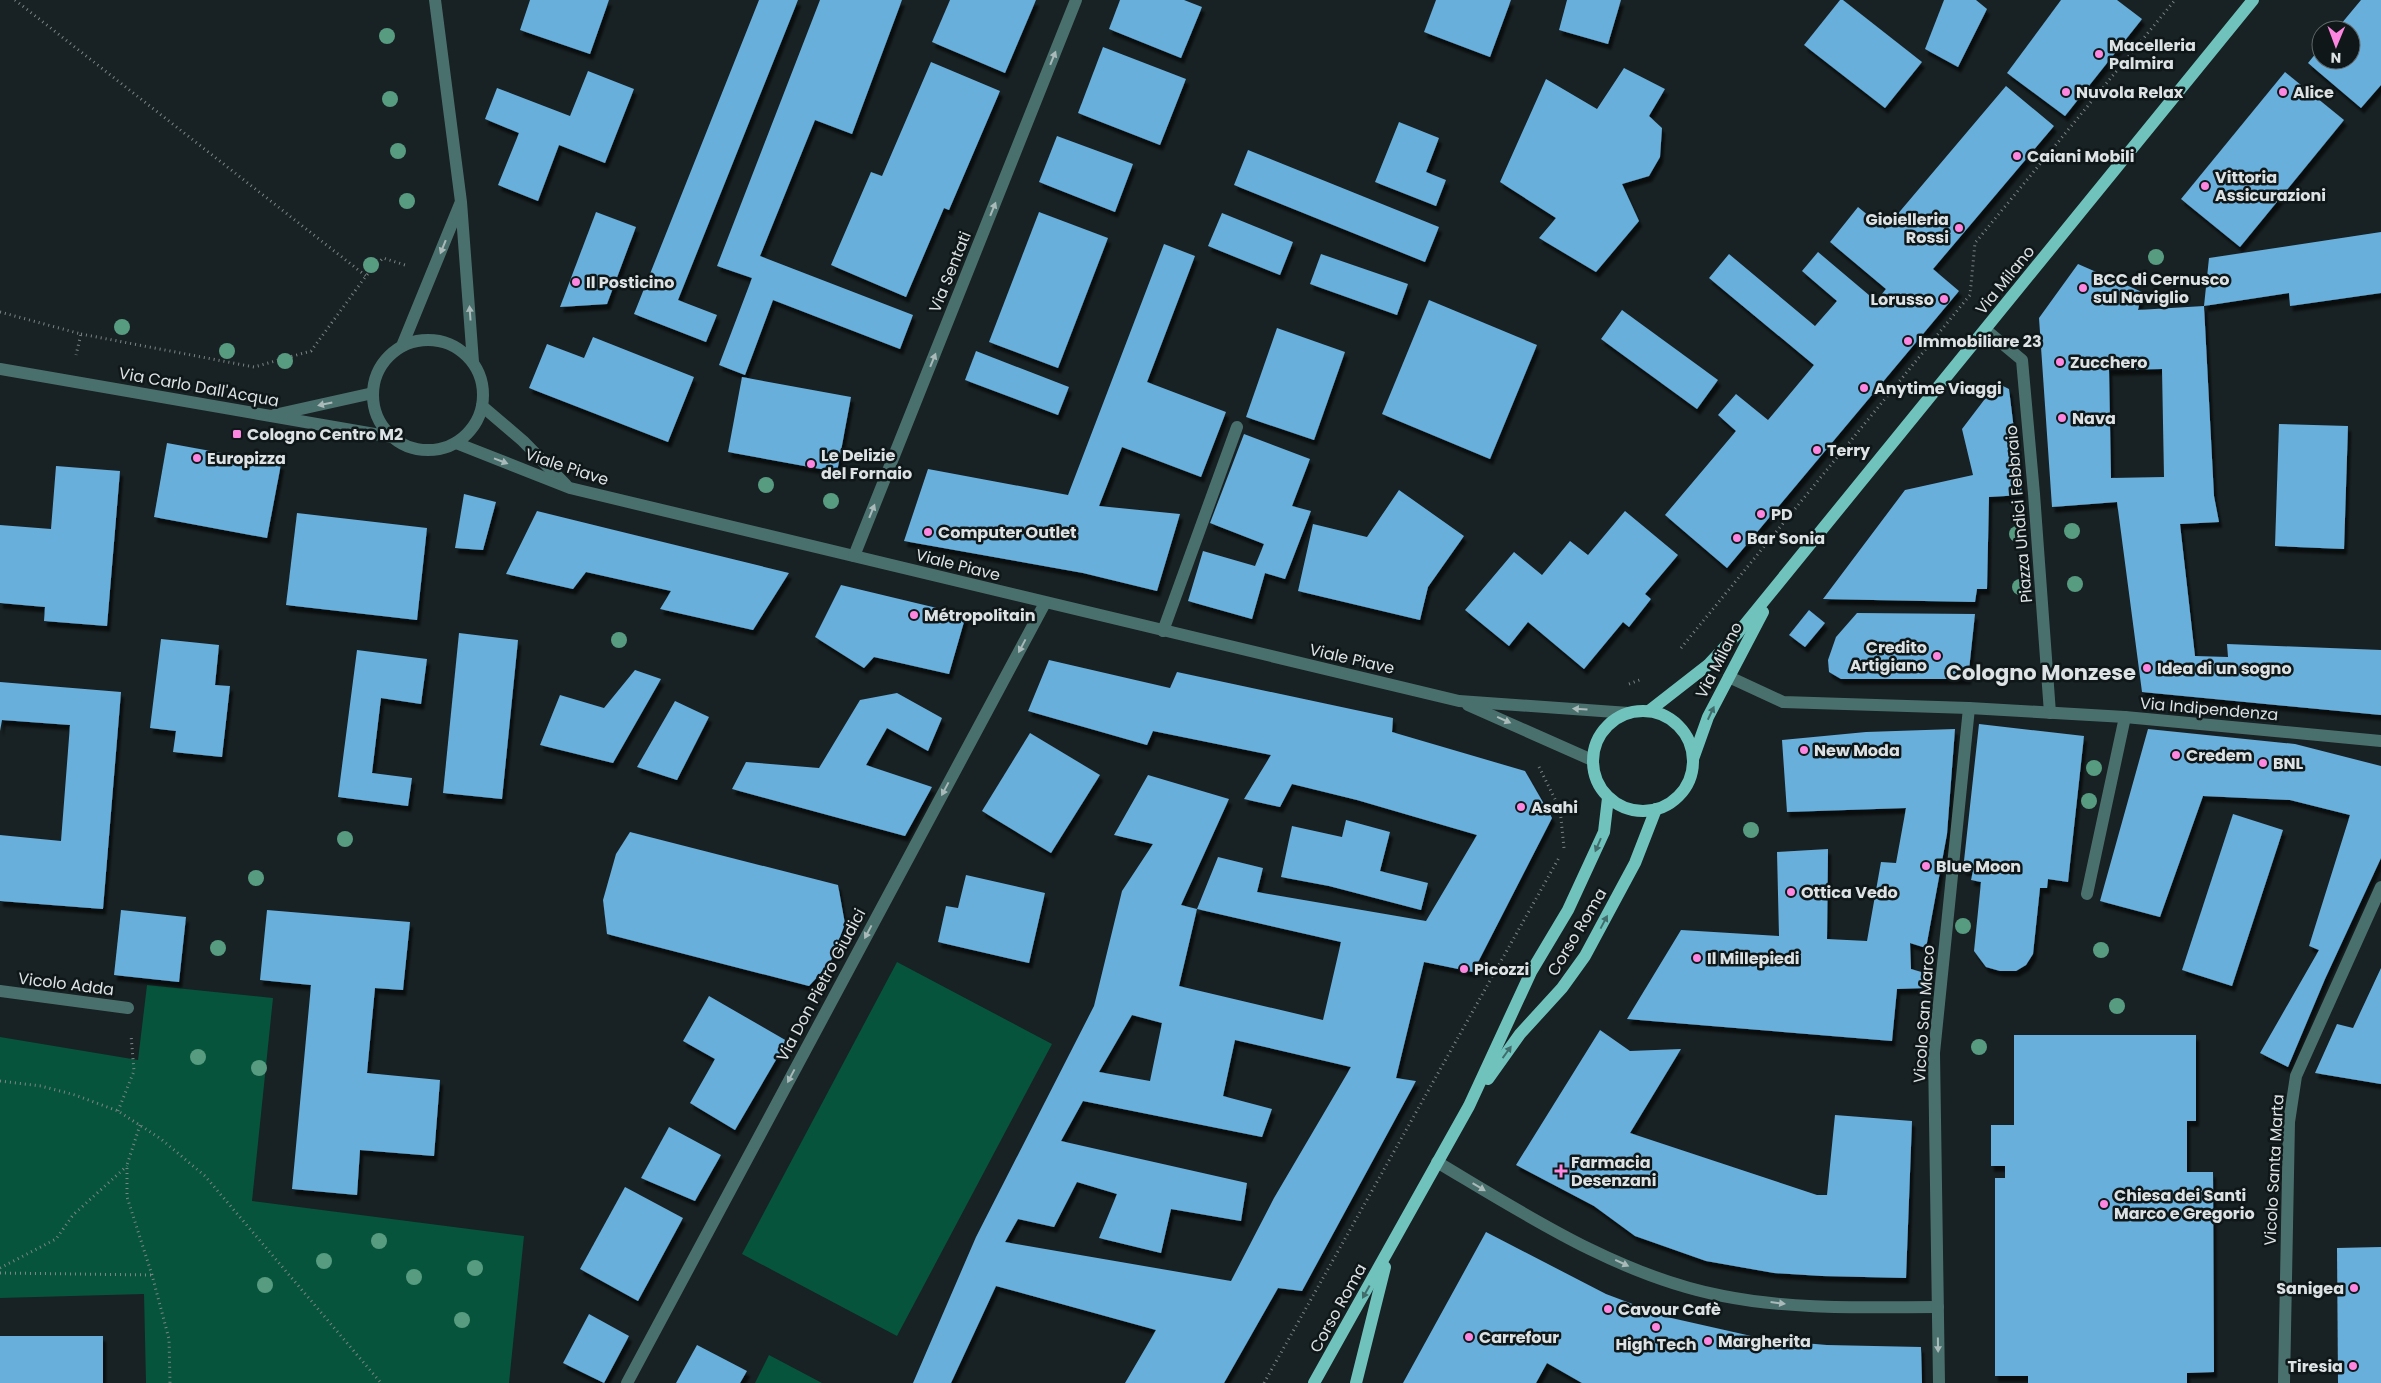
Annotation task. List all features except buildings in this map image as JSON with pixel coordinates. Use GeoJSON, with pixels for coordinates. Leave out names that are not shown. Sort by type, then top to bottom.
{"type":"FeatureCollection","features":[{"type":"Feature","properties":{"kind":"main road","name":"Via Milano"},"geometry":{"type":"LineString","coordinates":[[1649,711],[1708,665],[1782,580],[2252,0]]}},
{"type":"Feature","properties":{"kind":"main road","name":"Via Milano"},"geometry":{"type":"LineString","coordinates":[[1693,759],[1708,718],[1751,633],[1782,580]]}},
{"type":"Feature","properties":{"kind":"main road"},"geometry":{"type":"LineString","coordinates":[[1649,711],[1672,720],[1688,739],[1693,759],[1687,784],[1676,799],[1656,810],[1636,810],[1608,798],[1598,783],[1592,760],[1597,741],[1611,722],[1629,713],[1649,711]]}},
{"type":"Feature","properties":{"kind":"main road","name":"Corso Roma"},"geometry":{"type":"LineString","coordinates":[[1314,1383],[1469,1106],[1532,972],[1568,910],[1604,832],[1608,798]]}},
{"type":"Feature","properties":{"kind":"main road","name":"Corso Roma"},"geometry":{"type":"LineString","coordinates":[[1469,1106],[1520,1034],[1562,988],[1585,956],[1635,863],[1656,810]]}},
{"type":"Feature","properties":{"kind":"main road","name":"Corso Roma"},"geometry":{"type":"LineString","coordinates":[[1356,1383],[1390,1250]]}},
{"type":"Feature","properties":{"kind":"street"},"geometry":{"type":"LineString","coordinates":[[435,0],[461,202],[473,362],[483,384],[482,406],[478,421],[471,431],[456,443],[439,449],[414,449],[392,437],[378,418],[373,393],[379,370],[386,360],[402,346],[418,340],[443,342],[454,346],[473,362]]}},
{"type":"Feature","properties":{"kind":"street","name":"Via Sentati"},"geometry":{"type":"LineString","coordinates":[[854,556],[1076,0]]}},
{"type":"Feature","properties":{"kind":"street"},"geometry":{"type":"LineString","coordinates":[[402,346],[461,202]]}},
{"type":"Feature","properties":{"kind":"street","name":"Piazza Undici Febbraio"},"geometry":{"type":"LineString","coordinates":[[1986,330],[2022,360],[2050,713]]}},
{"type":"Feature","properties":{"kind":"street","name":"Via Carlo Dall'Acqua"},"geometry":{"type":"LineString","coordinates":[[0,368],[392,437]]}},
{"type":"Feature","properties":{"kind":"street"},"geometry":{"type":"LineString","coordinates":[[269,416],[373,393]]}},
{"type":"Feature","properties":{"kind":"street"},"geometry":{"type":"LineString","coordinates":[[482,406],[523,441],[570,488]]}},
{"type":"Feature","properties":{"kind":"street"},"geometry":{"type":"LineString","coordinates":[[1163,631],[1237,426]]}},
{"type":"Feature","properties":{"kind":"street","name":"Viale Piave"},"geometry":{"type":"LineString","coordinates":[[456,443],[570,488],[1459,701],[1629,713]]}},
{"type":"Feature","properties":{"kind":"street","name":"Via Don Pietro Giudici"},"geometry":{"type":"LineString","coordinates":[[627,1383],[1045,603]]}},
{"type":"Feature","properties":{"kind":"street"},"geometry":{"type":"LineString","coordinates":[[1729,677],[1782,702],[1969,708],[2125,717]]}},
{"type":"Feature","properties":{"kind":"street","name":"Viale Piave"},"geometry":{"type":"LineString","coordinates":[[1459,701],[1592,760]]}},
{"type":"Feature","properties":{"kind":"street","name":"Vicolo San Marco"},"geometry":{"type":"LineString","coordinates":[[1939,1383],[1934,1053],[1969,708]]}},
{"type":"Feature","properties":{"kind":"street","name":"Via Indipendenza"},"geometry":{"type":"LineString","coordinates":[[2087,894],[2125,717],[2381,741]]}},
{"type":"Feature","properties":{"kind":"street","name":"Vicolo Santa Marta"},"geometry":{"type":"LineString","coordinates":[[2284,1383],[2289,1122],[2296,1076],[2381,887]]}},
{"type":"Feature","properties":{"kind":"street","name":"Vicolo Adda"},"geometry":{"type":"LineString","coordinates":[[0,991],[128,1008]]}},
{"type":"Feature","properties":{"kind":"street"},"geometry":{"type":"LineString","coordinates":[[1437,1162],[1581,1244],[1653,1277],[1723,1296],[1786,1304],[1938,1307]]}},
{"type":"Feature","properties":{"kind":"path"},"geometry":{"type":"LineString","coordinates":[[15,0],[366,276]]}},
{"type":"Feature","properties":{"kind":"path"},"geometry":{"type":"LineString","coordinates":[[0,312],[81,334],[254,367],[311,351],[366,276],[383,258],[432,274]]}},
{"type":"Feature","properties":{"kind":"path"},"geometry":{"type":"LineString","coordinates":[[70,380],[81,334]]}},
{"type":"Feature","properties":{"kind":"path"},"geometry":{"type":"LineString","coordinates":[[118,1111],[134,1071],[128,1008]]}},
{"type":"Feature","properties":{"kind":"path"},"geometry":{"type":"LineString","coordinates":[[0,1081],[41,1086],[75,1095],[118,1111],[161,1139],[205,1176],[381,1383]]}},
{"type":"Feature","properties":{"kind":"path"},"geometry":{"type":"LineString","coordinates":[[140,1125],[127,1165],[126,1197],[152,1275],[169,1340],[170,1383]]}},
{"type":"Feature","properties":{"kind":"path"},"geometry":{"type":"LineString","coordinates":[[0,1268],[56,1239],[73,1215],[127,1165]]}},
{"type":"Feature","properties":{"kind":"path"},"geometry":{"type":"LineString","coordinates":[[0,1273],[152,1275]]}},
{"type":"Feature","properties":{"kind":"green space"},"geometry":{"type":"Polygon","coordinates":[[[897,962],[1052,1044],[897,1336],[742,1254],[897,962]]]}},
{"type":"Feature","properties":{"kind":"green space"},"geometry":{"type":"Polygon","coordinates":[[[147,985],[273,998],[252,1201],[524,1236],[509,1383],[146,1383],[144,1294],[0,1298],[0,1037],[138,1060],[147,985]]]}},
{"type":"Feature","properties":{"kind":"green space"},"geometry":{"type":"Polygon","coordinates":[[[769,1355],[822,1383],[755,1383],[769,1355]]]}},
{"type":"Feature","properties":{"kind":"place","name":"Macelleria Palmira"},"geometry":{"type":"Point","coordinates":[2099,54]}},
{"type":"Feature","properties":{"kind":"place","name":"Nuvola Relax"},"geometry":{"type":"Point","coordinates":[2066,92]}},
{"type":"Feature","properties":{"kind":"place","name":"Alice"},"geometry":{"type":"Point","coordinates":[2283,92]}},
{"type":"Feature","properties":{"kind":"place","name":"Caiani Mobili"},"geometry":{"type":"Point","coordinates":[2017,156]}},
{"type":"Feature","properties":{"kind":"place","name":"Vittoria Assicurazioni"},"geometry":{"type":"Point","coordinates":[2205,186]}},
{"type":"Feature","properties":{"kind":"place","name":"Gioielleria Rossi"},"geometry":{"type":"Point","coordinates":[1959,228]}},
{"type":"Feature","properties":{"kind":"place","name":"Il Posticino"},"geometry":{"type":"Point","coordinates":[576,282]}},
{"type":"Feature","properties":{"kind":"place","name":"BCC di Cernusco sul Naviglio"},"geometry":{"type":"Point","coordinates":[2083,288]}},
{"type":"Feature","properties":{"kind":"place","name":"Lorusso"},"geometry":{"type":"Point","coordinates":[1944,299]}},
{"type":"Feature","properties":{"kind":"place","name":"Immobiliare 23"},"geometry":{"type":"Point","coordinates":[1908,341]}},
{"type":"Feature","properties":{"kind":"place","name":"Zucchero"},"geometry":{"type":"Point","coordinates":[2060,362]}},
{"type":"Feature","properties":{"kind":"place","name":"Anytime Viaggi"},"geometry":{"type":"Point","coordinates":[1864,388]}},
{"type":"Feature","properties":{"kind":"place","name":"Nava"},"geometry":{"type":"Point","coordinates":[2062,418]}},
{"type":"Feature","properties":{"kind":"place","name":"Cologno Centro M2"},"geometry":{"type":"Point","coordinates":[237,434]}},
{"type":"Feature","properties":{"kind":"place","name":"Terry"},"geometry":{"type":"Point","coordinates":[1817,450]}},
{"type":"Feature","properties":{"kind":"place","name":"Europizza"},"geometry":{"type":"Point","coordinates":[197,458]}},
{"type":"Feature","properties":{"kind":"place","name":"Le Delizie del Fornaio"},"geometry":{"type":"Point","coordinates":[811,464]}},
{"type":"Feature","properties":{"kind":"place","name":"PD"},"geometry":{"type":"Point","coordinates":[1761,514]}},
{"type":"Feature","properties":{"kind":"place","name":"Computer Outlet"},"geometry":{"type":"Point","coordinates":[928,532]}},
{"type":"Feature","properties":{"kind":"place","name":"Bar Sonia"},"geometry":{"type":"Point","coordinates":[1737,538]}},
{"type":"Feature","properties":{"kind":"place","name":"Métropolitain"},"geometry":{"type":"Point","coordinates":[914,615]}},
{"type":"Feature","properties":{"kind":"place","name":"Credito Artigiano"},"geometry":{"type":"Point","coordinates":[1937,656]}},
{"type":"Feature","properties":{"kind":"place","name":"Idea di un sogno"},"geometry":{"type":"Point","coordinates":[2147,668]}},
{"type":"Feature","properties":{"kind":"place","name":"New Moda"},"geometry":{"type":"Point","coordinates":[1804,750]}},
{"type":"Feature","properties":{"kind":"place","name":"Credem"},"geometry":{"type":"Point","coordinates":[2176,755]}},
{"type":"Feature","properties":{"kind":"place","name":"BNL"},"geometry":{"type":"Point","coordinates":[2263,763]}},
{"type":"Feature","properties":{"kind":"place","name":"Asahi"},"geometry":{"type":"Point","coordinates":[1521,807]}},
{"type":"Feature","properties":{"kind":"place","name":"Blue Moon"},"geometry":{"type":"Point","coordinates":[1926,866]}},
{"type":"Feature","properties":{"kind":"place","name":"Ottica Vedo"},"geometry":{"type":"Point","coordinates":[1791,892]}},
{"type":"Feature","properties":{"kind":"place","name":"Il Millepiedi"},"geometry":{"type":"Point","coordinates":[1697,958]}},
{"type":"Feature","properties":{"kind":"place","name":"Picozzi"},"geometry":{"type":"Point","coordinates":[1464,969]}},
{"type":"Feature","properties":{"kind":"place","name":"Farmacia Desenzani"},"geometry":{"type":"Point","coordinates":[1561,1171]}},
{"type":"Feature","properties":{"kind":"place","name":"Chiesa dei Santi Marco e Gregorio"},"geometry":{"type":"Point","coordinates":[2104,1204]}},
{"type":"Feature","properties":{"kind":"place","name":"Sanigea"},"geometry":{"type":"Point","coordinates":[2354,1288]}},
{"type":"Feature","properties":{"kind":"place","name":"Cavour Cafè"},"geometry":{"type":"Point","coordinates":[1608,1309]}},
{"type":"Feature","properties":{"kind":"place","name":"High Tech"},"geometry":{"type":"Point","coordinates":[1656,1327]}},
{"type":"Feature","properties":{"kind":"place","name":"Carrefour"},"geometry":{"type":"Point","coordinates":[1469,1337]}},
{"type":"Feature","properties":{"kind":"place","name":"Margherita"},"geometry":{"type":"Point","coordinates":[1708,1341]}},
{"type":"Feature","properties":{"kind":"place","name":"Tiresia"},"geometry":{"type":"Point","coordinates":[2353,1366]}},
{"type":"Feature","properties":{"kind":"district","name":"Cologno Monzese"},"geometry":{"type":"Point","coordinates":[2041,672]}}]}
